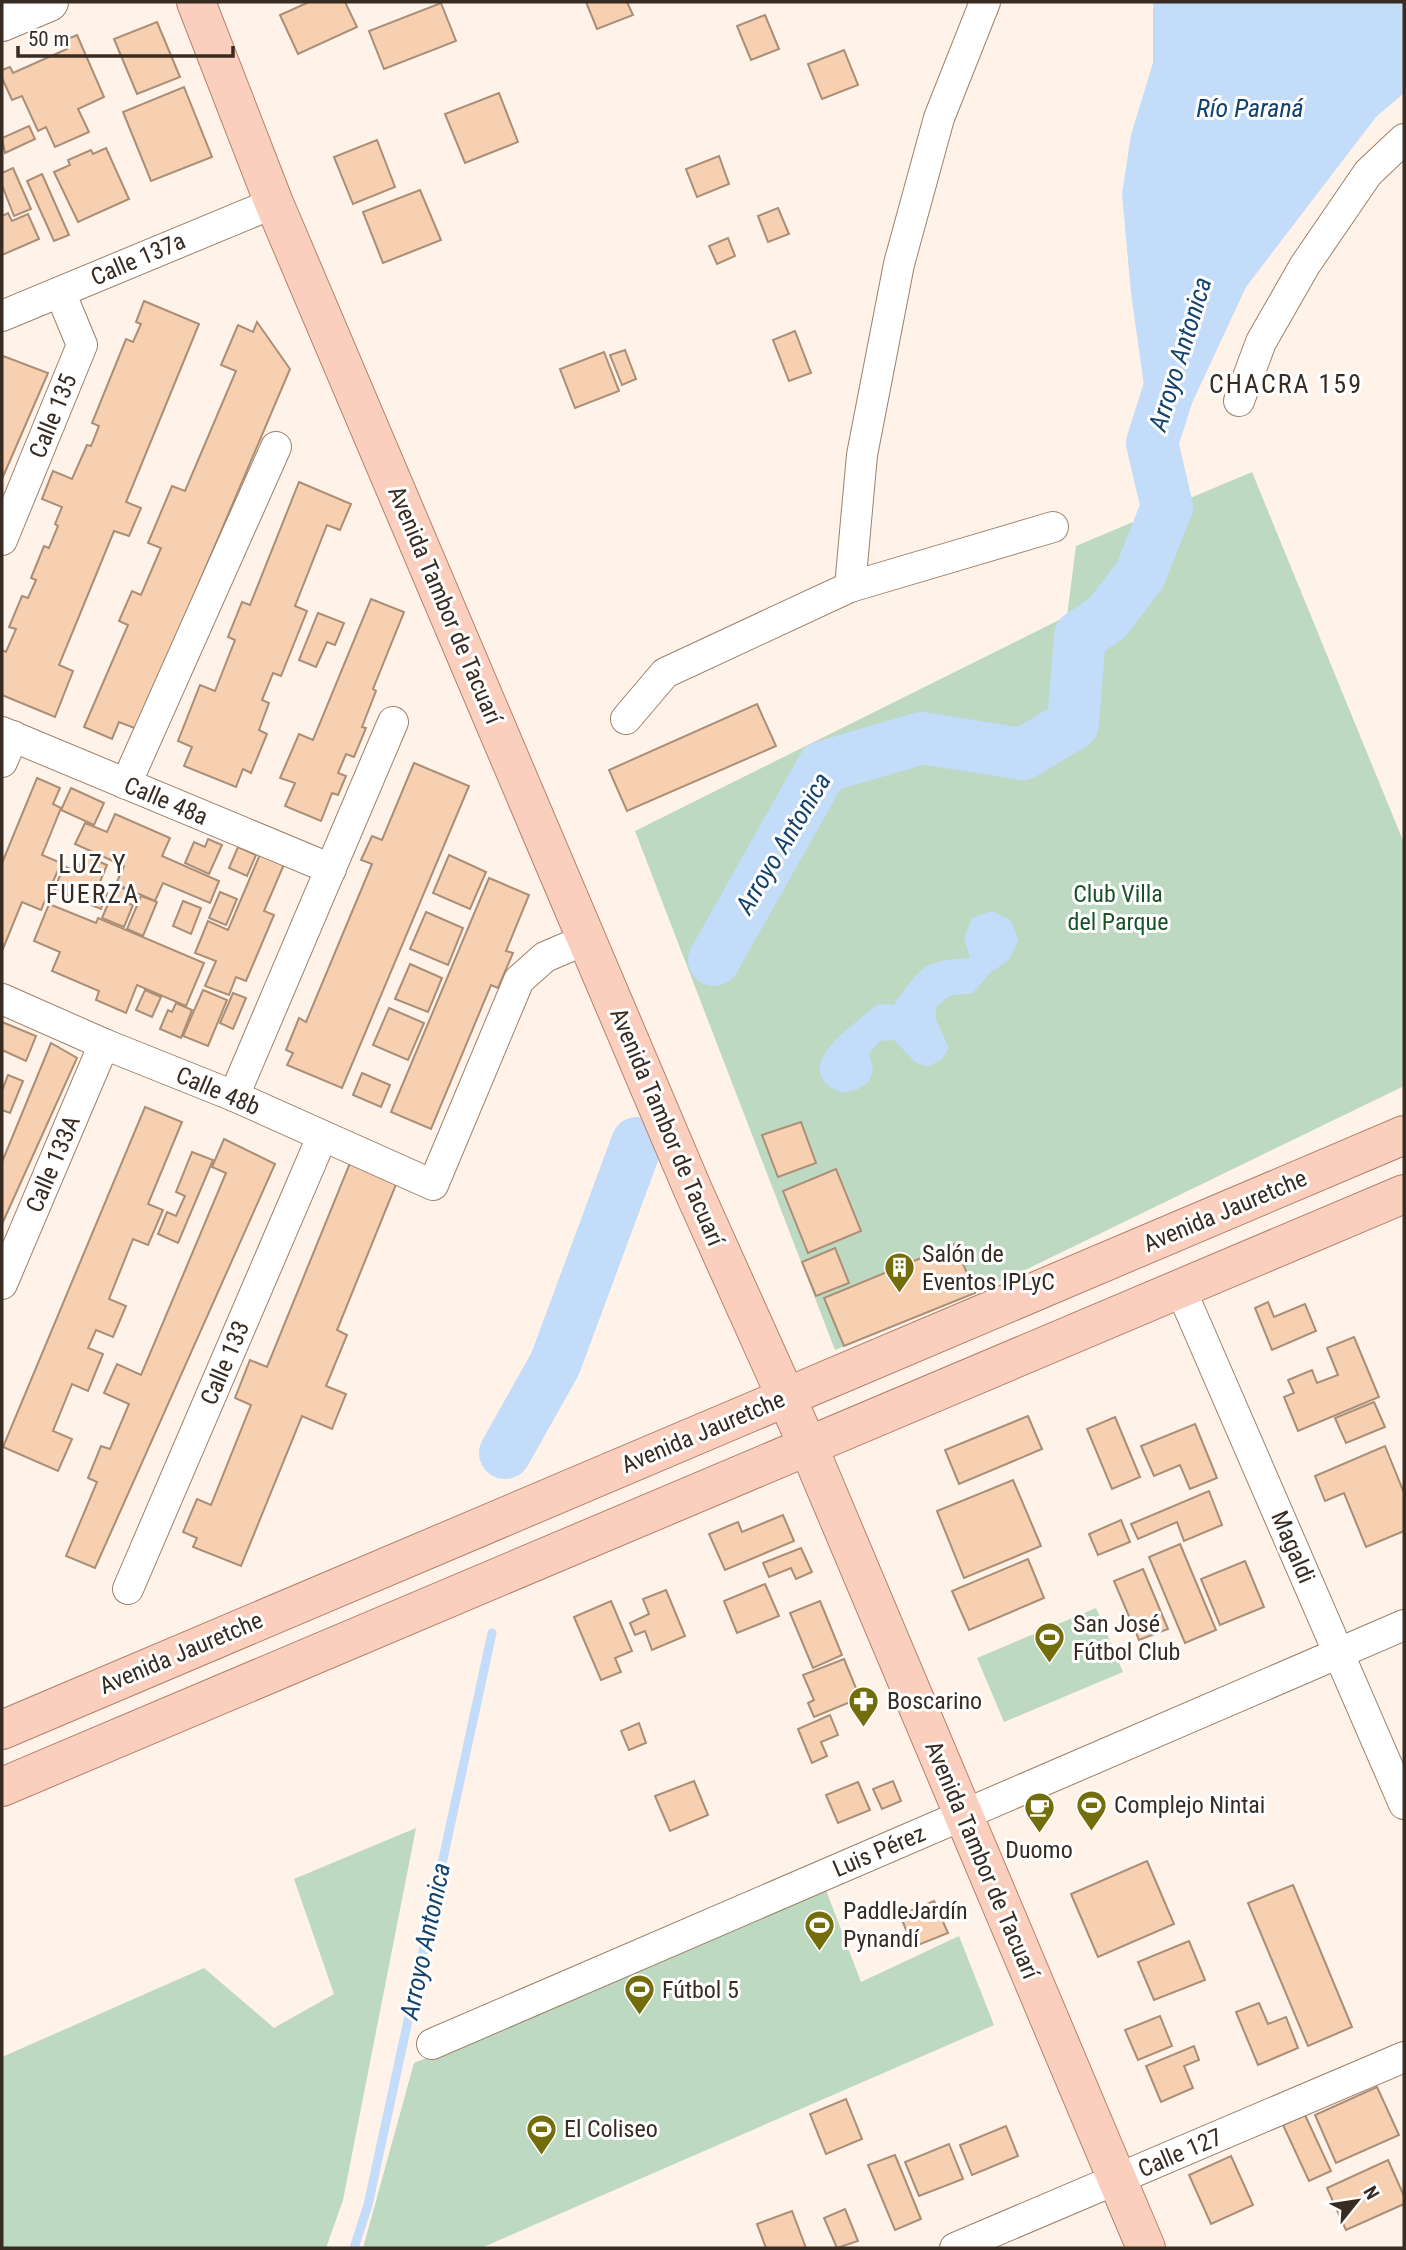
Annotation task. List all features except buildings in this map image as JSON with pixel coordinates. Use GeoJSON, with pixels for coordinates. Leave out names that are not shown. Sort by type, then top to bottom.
{"type":"FeatureCollection","features":[{"type":"Feature","properties":{"kind":"main road"},"geometry":{"type":"LineString","coordinates":[[2,22],[49,2]]}},
{"type":"Feature","properties":{"kind":"main road","name":"Avenida Tambor de Tacuarí"},"geometry":{"type":"LineString","coordinates":[[196,2],[274,203],[693,1190],[808,1446],[1146,2248]]}},
{"type":"Feature","properties":{"kind":"main road","name":"Avenida Jauretche"},"geometry":{"type":"LineString","coordinates":[[2,1730],[1404,1135]]}},
{"type":"Feature","properties":{"kind":"main road"},"geometry":{"type":"LineString","coordinates":[[2,1787],[1404,1194]]}},
{"type":"Feature","properties":{"kind":"street"},"geometry":{"type":"LineString","coordinates":[[850,587],[862,455],[899,264],[939,118],[985,2]]}},
{"type":"Feature","properties":{"kind":"street"},"geometry":{"type":"LineString","coordinates":[[1239,401],[1261,342],[1305,265],[1368,173],[1404,139]]}},
{"type":"Feature","properties":{"kind":"street","name":"Calle 137a"},"geometry":{"type":"LineString","coordinates":[[2,316],[274,203]]}},
{"type":"Feature","properties":{"kind":"street","name":"Calle 135"},"geometry":{"type":"LineString","coordinates":[[2,540],[82,345],[60,292]]}},
{"type":"Feature","properties":{"kind":"street"},"geometry":{"type":"LineString","coordinates":[[126,784],[276,447]]}},
{"type":"Feature","properties":{"kind":"street"},"geometry":{"type":"LineString","coordinates":[[626,719],[666,673],[850,587],[1053,527]]}},
{"type":"Feature","properties":{"kind":"street"},"geometry":{"type":"LineString","coordinates":[[234,1097],[393,722]]}},
{"type":"Feature","properties":{"kind":"street","name":"Calle 48a"},"geometry":{"type":"LineString","coordinates":[[5,743],[126,784],[331,869]]}},
{"type":"Feature","properties":{"kind":"street","name":"Calle 48b"},"geometry":{"type":"LineString","coordinates":[[2,999],[433,1185],[519,980],[545,957],[587,939]]}},
{"type":"Feature","properties":{"kind":"street","name":"Calle 133A"},"geometry":{"type":"LineString","coordinates":[[2,1284],[104,1044]]}},
{"type":"Feature","properties":{"kind":"street","name":"Calle 133"},"geometry":{"type":"LineString","coordinates":[[128,1589],[322,1137]]}},
{"type":"Feature","properties":{"kind":"street","name":"Magaldi"},"geometry":{"type":"LineString","coordinates":[[1181,1290],[1404,1804]]}},
{"type":"Feature","properties":{"kind":"street","name":"Luis Pérez"},"geometry":{"type":"LineString","coordinates":[[432,2044],[1404,1625]]}},
{"type":"Feature","properties":{"kind":"street","name":"Calle 127"},"geometry":{"type":"LineString","coordinates":[[955,2248],[1403,2062]]}},
{"type":"Feature","properties":{"kind":"green space","name":"Club Villa del Parque"},"geometry":{"type":"Polygon","coordinates":[[[1252,472],[1404,843],[1404,1086],[1019,1273],[835,1350],[635,831],[1067,616],[1076,546],[1252,472]]]}},
{"type":"Feature","properties":{"kind":"green space","name":"San José Fútbol Club"},"geometry":{"type":"Polygon","coordinates":[[[1096,1608],[1123,1672],[1004,1722],[977,1658],[1096,1608]]]}},
{"type":"Feature","properties":{"kind":"green space"},"geometry":{"type":"Polygon","coordinates":[[[416,1828],[343,2200],[326,2248],[2,2248],[2,2057],[204,1968],[274,2028],[334,1994],[294,1879],[416,1828]]]}},
{"type":"Feature","properties":{"kind":"green space","name":"El Coliseo"},"geometry":{"type":"Polygon","coordinates":[[[826,1890],[861,1982],[959,1936],[994,2025],[481,2248],[363,2248],[414,2063],[826,1890]]]}},
{"type":"Feature","properties":{"kind":"water","name":"Río Paraná"},"geometry":{"type":"Polygon","coordinates":[[[1153,2],[1404,2],[1404,93],[1376,117],[1246,287],[1186,416],[1152,443],[1131,293],[1122,194],[1131,135],[1153,63],[1153,2]]]}},
{"type":"Feature","properties":{"kind":"water"},"geometry":{"type":"Polygon","coordinates":[[[992,911],[1011,920],[1018,940],[1010,959],[989,974],[973,993],[949,996],[936,1007],[936,1020],[949,1048],[941,1060],[927,1067],[915,1062],[894,1040],[880,1041],[869,1053],[873,1070],[869,1082],[856,1090],[843,1093],[828,1085],[821,1075],[821,1064],[835,1041],[878,1004],[894,1005],[925,968],[942,961],[970,958],[964,938],[972,918],[992,911]]]}},
{"type":"Feature","properties":{"kind":"waterway","name":"Arroyo Antonica"},"geometry":{"type":"LineString","coordinates":[[714,960],[823,767],[922,738],[1023,754],[1073,724],[1080,636],[1107,618],[1140,575],[1167,507],[1152,443],[1174,374]]}},
{"type":"Feature","properties":{"kind":"waterway","name":"Arroyo Antonica"},"geometry":{"type":"LineString","coordinates":[[505,1453],[555,1364],[637,1143]]}},
{"type":"Feature","properties":{"kind":"waterway","name":"Arroyo Antonica"},"geometry":{"type":"LineString","coordinates":[[354,2248],[368,2205],[492,1633]]}},
{"type":"Feature","properties":{"kind":"place","name":"Salón de Eventos IPLyC"},"geometry":{"type":"Point","coordinates":[899,1295]}},
{"type":"Feature","properties":{"kind":"place","name":"San José Fútbol Club"},"geometry":{"type":"Point","coordinates":[1050,1665]}},
{"type":"Feature","properties":{"kind":"place","name":"Boscarino"},"geometry":{"type":"Point","coordinates":[864,1728]}},
{"type":"Feature","properties":{"kind":"place","name":"Complejo Nintai"},"geometry":{"type":"Point","coordinates":[1091,1832]}},
{"type":"Feature","properties":{"kind":"place","name":"Duomo"},"geometry":{"type":"Point","coordinates":[1039,1835]}},
{"type":"Feature","properties":{"kind":"place","name":"PaddleJardín Pynandí"},"geometry":{"type":"Point","coordinates":[820,1952]}},
{"type":"Feature","properties":{"kind":"place","name":"Fútbol 5"},"geometry":{"type":"Point","coordinates":[639,2017]}},
{"type":"Feature","properties":{"kind":"place","name":"El Coliseo"},"geometry":{"type":"Point","coordinates":[541,2156]}},
{"type":"Feature","properties":{"kind":"district","name":"CHACRA 159"},"geometry":{"type":"Point","coordinates":[1286,384]}},
{"type":"Feature","properties":{"kind":"district","name":"LUZ Y FUERZA"},"geometry":{"type":"Point","coordinates":[93,879]}}]}
